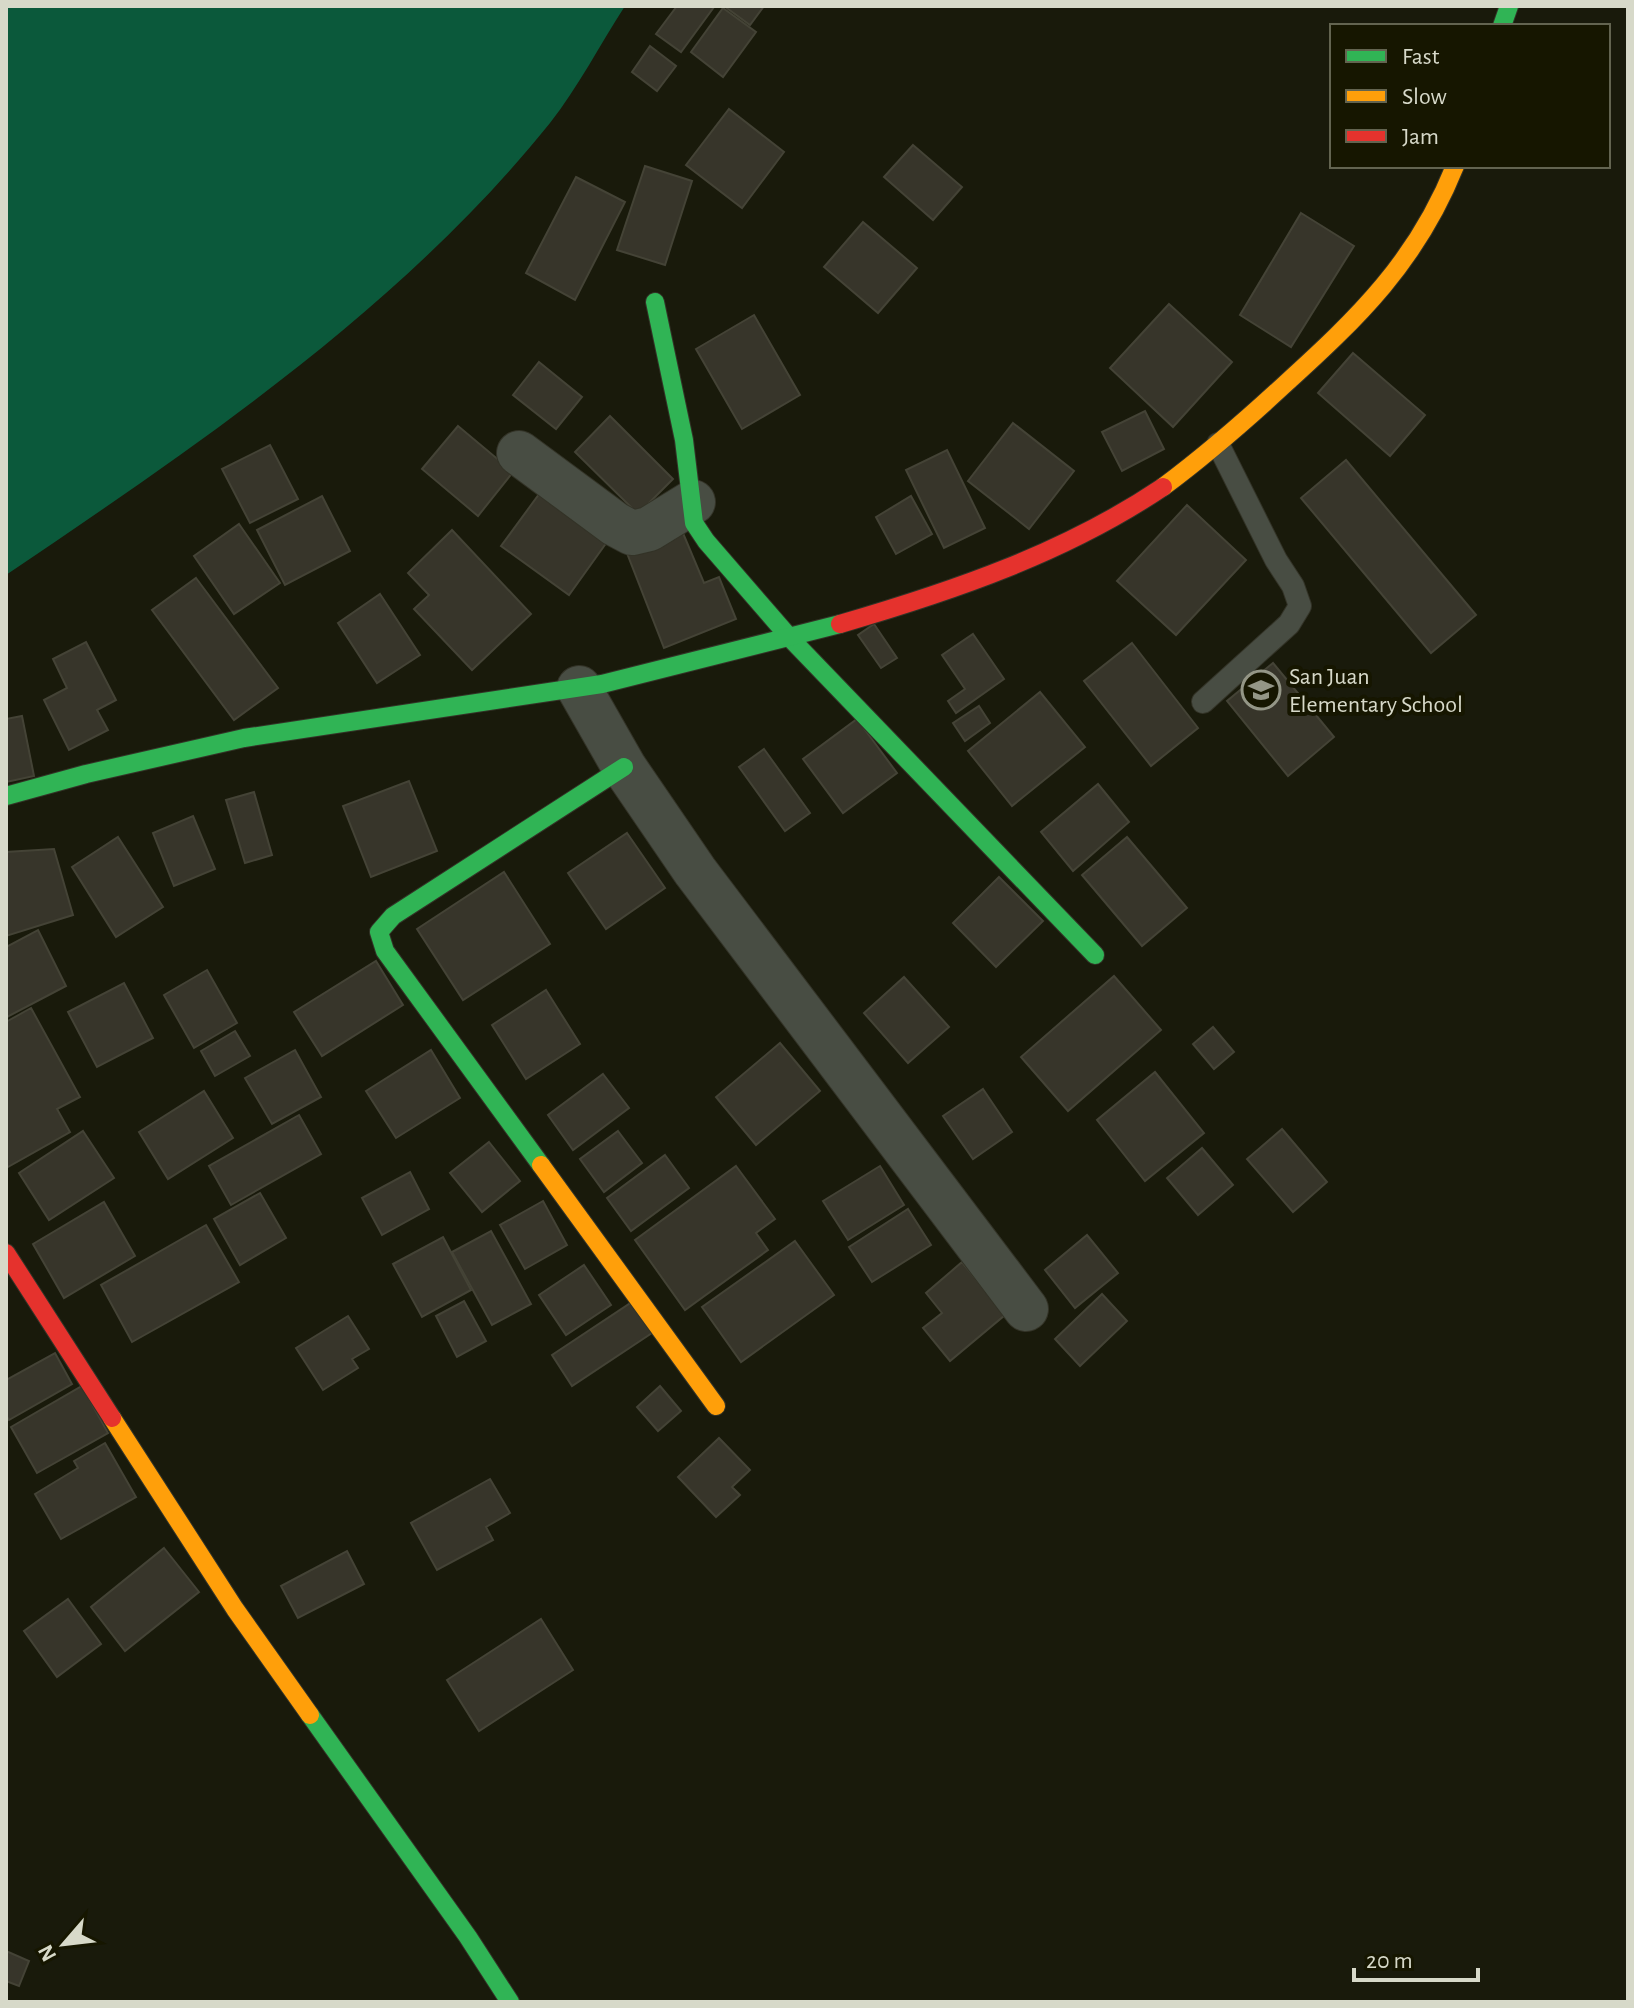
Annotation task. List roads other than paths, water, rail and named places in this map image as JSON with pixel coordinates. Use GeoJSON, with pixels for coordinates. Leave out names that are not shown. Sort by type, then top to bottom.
{"type":"FeatureCollection","features":[{"type":"Feature","properties":{"kind":"street"},"geometry":{"type":"LineString","coordinates":[[6,796],[60,779],[250,737],[579,688],[656,673],[790,638],[981,578],[1055,548],[1118,515],[1218,444],[1353,323],[1392,279],[1427,231],[1454,168]]}},
{"type":"Feature","properties":{"kind":"street"},"geometry":{"type":"LineString","coordinates":[[655,302],[684,440],[694,523],[706,541],[790,638],[1095,955]]}},
{"type":"Feature","properties":{"kind":"street"},"geometry":{"type":"LineString","coordinates":[[519,453],[615,524],[632,533],[649,529],[693,502]]}},
{"type":"Feature","properties":{"kind":"street"},"geometry":{"type":"LineString","coordinates":[[579,688],[624,767],[695,871],[1026,1309]]}},
{"type":"Feature","properties":{"kind":"street"},"geometry":{"type":"LineString","coordinates":[[624,767],[393,916],[379,932],[385,951],[716,1406]]}},
{"type":"Feature","properties":{"kind":"street"},"geometry":{"type":"LineString","coordinates":[[6,1253],[235,1609],[468,1937],[510,2002]]}},
{"type":"Feature","properties":{"kind":"lane"},"geometry":{"type":"LineString","coordinates":[[1203,702],[1289,624],[1300,606],[1293,586],[1276,560],[1218,444]]}},
{"type":"Feature","properties":{"kind":"place","name":"San Juan Elementary School"},"geometry":{"type":"Point","coordinates":[1261,690]}}]}
